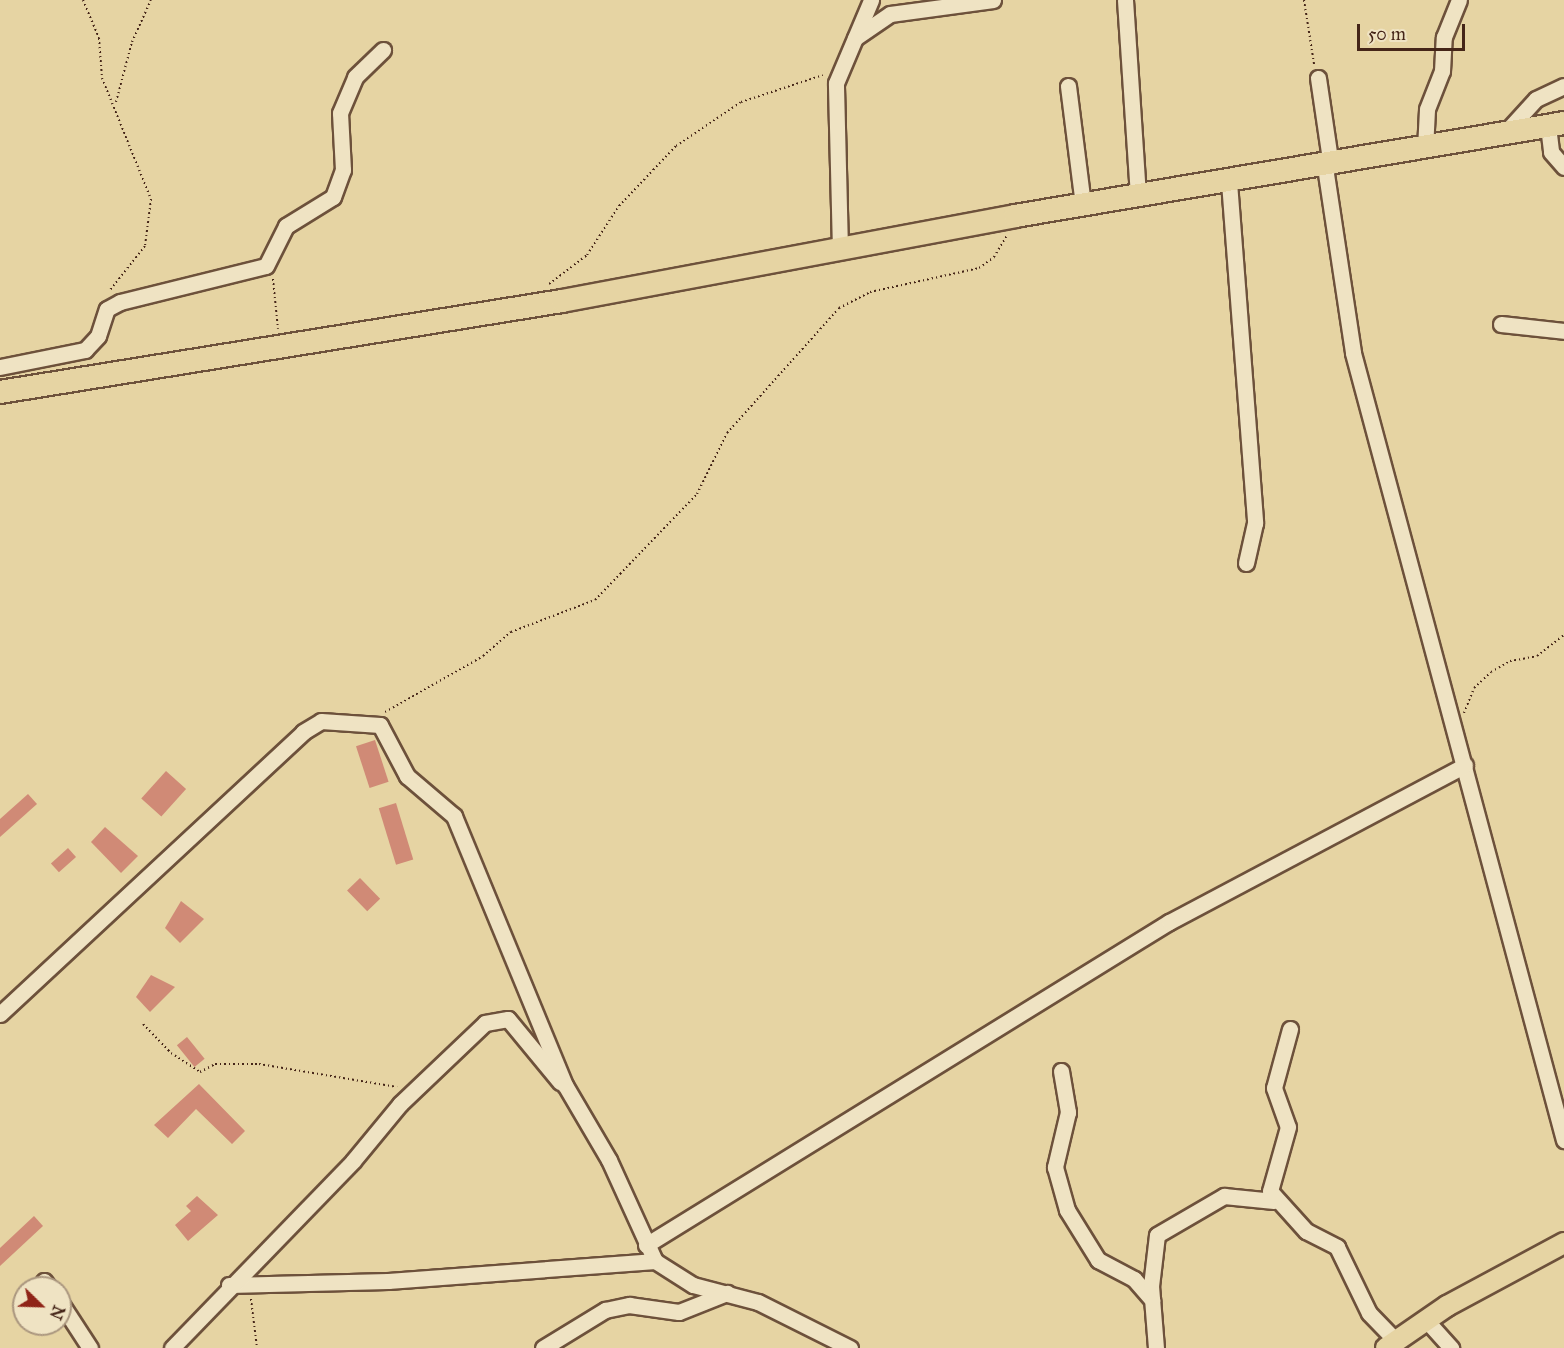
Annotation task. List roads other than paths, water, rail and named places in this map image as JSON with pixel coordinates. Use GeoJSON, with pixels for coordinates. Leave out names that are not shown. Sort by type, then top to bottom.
{"type":"FeatureCollection","features":[{"type":"Feature","properties":{"kind":"highway"},"geometry":{"type":"LineString","coordinates":[[0,392],[285,348],[840,250],[1083,204],[1328,166],[1556,125]]}},
{"type":"Feature","properties":{"kind":"main road"},"geometry":{"type":"LineString","coordinates":[[1391,1345],[1426,1320],[1564,1243]]}},
{"type":"Feature","properties":{"kind":"street"},"geometry":{"type":"LineString","coordinates":[[840,250],[835,109],[840,70],[871,0]]}},
{"type":"Feature","properties":{"kind":"street"},"geometry":{"type":"LineString","coordinates":[[852,40],[890,14],[993,0]]}},
{"type":"Feature","properties":{"kind":"street"},"geometry":{"type":"LineString","coordinates":[[1125,0],[1138,195]]}},
{"type":"Feature","properties":{"kind":"street"},"geometry":{"type":"LineString","coordinates":[[1425,149],[1427,109],[1442,71],[1444,37],[1459,0]]}},
{"type":"Feature","properties":{"kind":"street"},"geometry":{"type":"LineString","coordinates":[[0,367],[85,350],[98,336],[105,314],[120,302],[198,287],[268,264],[286,226],[333,197],[343,170],[340,112],[355,77],[384,50]]}},
{"type":"Feature","properties":{"kind":"street"},"geometry":{"type":"LineString","coordinates":[[1318,78],[1353,352],[1457,729],[1564,1140]]}},
{"type":"Feature","properties":{"kind":"street"},"geometry":{"type":"LineString","coordinates":[[1068,86],[1083,204]]}},
{"type":"Feature","properties":{"kind":"street"},"geometry":{"type":"LineString","coordinates":[[1504,134],[1536,99],[1564,86]]}},
{"type":"Feature","properties":{"kind":"street"},"geometry":{"type":"LineString","coordinates":[[1556,125],[1551,152],[1564,166]]}},
{"type":"Feature","properties":{"kind":"street"},"geometry":{"type":"LineString","coordinates":[[1229,182],[1255,523],[1246,563]]}},
{"type":"Feature","properties":{"kind":"street"},"geometry":{"type":"LineString","coordinates":[[1501,324],[1564,331]]}},
{"type":"Feature","properties":{"kind":"street"},"geometry":{"type":"LineString","coordinates":[[0,1014],[303,732],[321,721],[369,721],[385,729],[415,784],[441,799],[454,816],[564,1086]]}},
{"type":"Feature","properties":{"kind":"street"},"geometry":{"type":"LineString","coordinates":[[646,1245],[1169,922],[1465,765]]}},
{"type":"Feature","properties":{"kind":"street"},"geometry":{"type":"LineString","coordinates":[[172,1348],[353,1161],[411,1093],[485,1023],[498,1018],[520,1030],[564,1086],[609,1160],[655,1261],[693,1285],[758,1302],[850,1348]]}},
{"type":"Feature","properties":{"kind":"street"},"geometry":{"type":"LineString","coordinates":[[1274,1201],[1272,1177],[1288,1127],[1274,1088],[1290,1029]]}},
{"type":"Feature","properties":{"kind":"street"},"geometry":{"type":"LineString","coordinates":[[1061,1071],[1068,1112],[1055,1167],[1067,1210],[1098,1260],[1134,1279],[1152,1299]]}},
{"type":"Feature","properties":{"kind":"street"},"geometry":{"type":"LineString","coordinates":[[1156,1348],[1152,1299],[1157,1235],[1224,1196],[1274,1201],[1314,1238],[1337,1247],[1369,1313],[1391,1345]]}},
{"type":"Feature","properties":{"kind":"street"},"geometry":{"type":"LineString","coordinates":[[236,1284],[399,1280],[655,1261]]}},
{"type":"Feature","properties":{"kind":"street"},"geometry":{"type":"LineString","coordinates":[[543,1348],[605,1310],[629,1305],[679,1312],[727,1293]]}},
{"type":"Feature","properties":{"kind":"street"},"geometry":{"type":"LineString","coordinates":[[72,1320],[90,1348]]}},
{"type":"Feature","properties":{"kind":"street"},"geometry":{"type":"LineString","coordinates":[[1426,1320],[1451,1348]]}}]}
